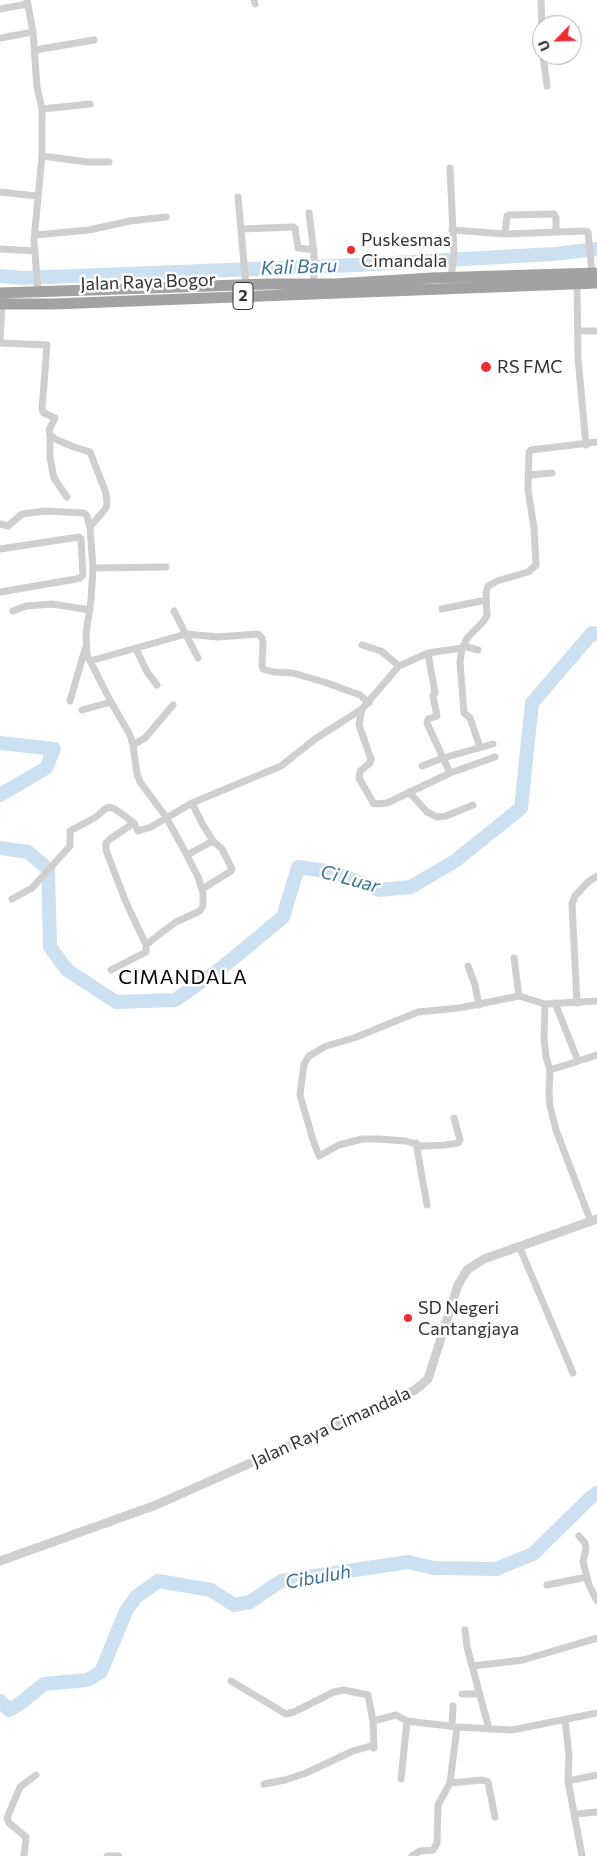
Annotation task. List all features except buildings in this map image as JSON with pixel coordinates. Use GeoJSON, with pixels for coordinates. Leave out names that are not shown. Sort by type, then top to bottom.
{"type":"FeatureCollection","features":[{"type":"Feature","properties":{"kind":"highway","name":"Jalan Raya Bogor"},"geometry":{"type":"LineString","coordinates":[[0,292],[38,288],[268,284],[314,279],[432,278],[452,275],[594,273]]}},
{"type":"Feature","properties":{"kind":"highway","name":"Jalan Raya Bogor"},"geometry":{"type":"LineString","coordinates":[[1,304],[54,304],[577,284],[594,273]]}},
{"type":"Feature","properties":{"kind":"street"},"geometry":{"type":"LineString","coordinates":[[540,0],[541,15]]}},
{"type":"Feature","properties":{"kind":"street"},"geometry":{"type":"LineString","coordinates":[[0,9],[27,2],[33,32],[37,87],[42,109],[42,156],[35,235],[38,288]]}},
{"type":"Feature","properties":{"kind":"street"},"geometry":{"type":"LineString","coordinates":[[0,38],[33,32]]}},
{"type":"Feature","properties":{"kind":"street"},"geometry":{"type":"LineString","coordinates":[[35,50],[94,40]]}},
{"type":"Feature","properties":{"kind":"street"},"geometry":{"type":"LineString","coordinates":[[544,65],[547,86]]}},
{"type":"Feature","properties":{"kind":"street"},"geometry":{"type":"LineString","coordinates":[[42,109],[90,104]]}},
{"type":"Feature","properties":{"kind":"street"},"geometry":{"type":"LineString","coordinates":[[42,156],[88,162],[109,162]]}},
{"type":"Feature","properties":{"kind":"street"},"geometry":{"type":"LineString","coordinates":[[450,168],[454,253],[452,275]]}},
{"type":"Feature","properties":{"kind":"street"},"geometry":{"type":"LineString","coordinates":[[0,192],[37,196]]}},
{"type":"Feature","properties":{"kind":"street"},"geometry":{"type":"LineString","coordinates":[[238,197],[245,283]]}},
{"type":"Feature","properties":{"kind":"street"},"geometry":{"type":"LineString","coordinates":[[309,214],[314,253],[314,279]]}},
{"type":"Feature","properties":{"kind":"street"},"geometry":{"type":"LineString","coordinates":[[505,234],[507,216],[509,215],[554,214],[556,217],[556,232]]}},
{"type":"Feature","properties":{"kind":"street"},"geometry":{"type":"LineString","coordinates":[[35,235],[89,230],[130,221],[166,217]]}},
{"type":"Feature","properties":{"kind":"street"},"geometry":{"type":"LineString","coordinates":[[241,229],[293,227],[295,228],[298,248],[314,253]]}},
{"type":"Feature","properties":{"kind":"street"},"geometry":{"type":"LineString","coordinates":[[452,230],[505,234],[585,231],[588,232],[588,244],[594,273]]}},
{"type":"Feature","properties":{"kind":"street"},"geometry":{"type":"LineString","coordinates":[[0,249],[35,250]]}},
{"type":"Feature","properties":{"kind":"street"},"geometry":{"type":"LineString","coordinates":[[577,284],[578,358],[586,445]]}},
{"type":"Feature","properties":{"kind":"street"},"geometry":{"type":"LineString","coordinates":[[1,304],[0,340],[2,343],[47,345],[42,409],[44,413],[55,418],[49,430],[50,458],[54,478],[67,497]]}},
{"type":"Feature","properties":{"kind":"street"},"geometry":{"type":"LineString","coordinates":[[578,331],[597,331]]}},
{"type":"Feature","properties":{"kind":"street"},"geometry":{"type":"LineString","coordinates":[[50,435],[57,440],[90,452],[94,458],[106,493],[107,502],[103,512],[90,527]]}},
{"type":"Feature","properties":{"kind":"street"},"geometry":{"type":"LineString","coordinates":[[480,747],[470,718],[464,713],[460,662],[462,647],[468,637],[487,616],[486,590],[492,583],[528,572],[536,565],[528,475],[529,452],[531,450],[586,445],[597,442]]}},
{"type":"Feature","properties":{"kind":"street"},"geometry":{"type":"LineString","coordinates":[[528,475],[552,474]]}},
{"type":"Feature","properties":{"kind":"street"},"geometry":{"type":"LineString","coordinates":[[0,524],[8,526],[22,514],[45,511],[84,513],[87,516],[90,527],[93,568],[90,610],[86,633],[86,645],[90,661],[130,735],[140,782],[166,817],[187,855],[202,889],[203,906],[200,911],[176,922],[146,945]]}},
{"type":"Feature","properties":{"kind":"street"},"geometry":{"type":"LineString","coordinates":[[0,549],[79,537],[81,539],[83,575],[76,579],[0,592]]}},
{"type":"Feature","properties":{"kind":"street"},"geometry":{"type":"LineString","coordinates":[[93,568],[166,566]]}},
{"type":"Feature","properties":{"kind":"street"},"geometry":{"type":"LineString","coordinates":[[442,609],[486,600]]}},
{"type":"Feature","properties":{"kind":"street"},"geometry":{"type":"LineString","coordinates":[[13,610],[26,606],[52,604],[90,610]]}},
{"type":"Feature","properties":{"kind":"street"},"geometry":{"type":"LineString","coordinates":[[174,611],[198,658]]}},
{"type":"Feature","properties":{"kind":"street"},"geometry":{"type":"LineString","coordinates":[[90,661],[186,634],[217,637],[258,634],[262,638],[263,644],[263,669],[274,672],[294,673],[321,681],[360,695],[369,703]]}},
{"type":"Feature","properties":{"kind":"street"},"geometry":{"type":"LineString","coordinates":[[70,701],[86,645]]}},
{"type":"Feature","properties":{"kind":"street"},"geometry":{"type":"LineString","coordinates":[[362,645],[381,651],[399,666]]}},
{"type":"Feature","properties":{"kind":"street"},"geometry":{"type":"LineString","coordinates":[[12,899],[30,891],[70,846],[70,831],[96,817],[109,807],[115,809],[134,823],[139,832],[151,827],[192,802],[282,766],[315,739],[362,709],[399,666],[428,653],[462,647],[478,650]]}},
{"type":"Feature","properties":{"kind":"street"},"geometry":{"type":"LineString","coordinates":[[136,649],[147,672],[157,685]]}},
{"type":"Feature","properties":{"kind":"street"},"geometry":{"type":"LineString","coordinates":[[428,653],[437,716],[428,719],[428,723],[450,773]]}},
{"type":"Feature","properties":{"kind":"street"},"geometry":{"type":"LineString","coordinates":[[82,710],[111,702]]}},
{"type":"Feature","properties":{"kind":"street"},"geometry":{"type":"LineString","coordinates":[[133,744],[145,738],[173,705]]}},
{"type":"Feature","properties":{"kind":"street"},"geometry":{"type":"LineString","coordinates":[[362,709],[359,725],[370,763],[359,775],[372,802],[378,805],[450,773],[495,757]]}},
{"type":"Feature","properties":{"kind":"street"},"geometry":{"type":"LineString","coordinates":[[422,766],[443,758],[494,744]]}},
{"type":"Feature","properties":{"kind":"street"},"geometry":{"type":"LineString","coordinates":[[409,792],[427,812],[437,817],[446,816],[473,804]]}},
{"type":"Feature","properties":{"kind":"street"},"geometry":{"type":"LineString","coordinates":[[192,802],[203,825],[213,841],[222,849],[232,870],[202,889]]}},
{"type":"Feature","properties":{"kind":"street"},"geometry":{"type":"LineString","coordinates":[[111,970],[146,952],[146,945],[125,900],[106,850],[106,843],[134,823]]}},
{"type":"Feature","properties":{"kind":"street"},"geometry":{"type":"LineString","coordinates":[[187,855],[213,841]]}},
{"type":"Feature","properties":{"kind":"street"},"geometry":{"type":"LineString","coordinates":[[577,1003],[572,904],[575,896],[597,876]]}},
{"type":"Feature","properties":{"kind":"street"},"geometry":{"type":"LineString","coordinates":[[514,958],[519,996]]}},
{"type":"Feature","properties":{"kind":"street"},"geometry":{"type":"LineString","coordinates":[[468,966],[475,985],[479,1005]]}},
{"type":"Feature","properties":{"kind":"street"},"geometry":{"type":"LineString","coordinates":[[454,1118],[460,1142],[422,1146],[416,1143],[362,1139],[339,1145],[319,1156],[300,1095],[304,1064],[309,1056],[317,1050],[379,1029],[418,1012],[479,1005],[519,996],[545,1004],[597,1001]]}},
{"type":"Feature","properties":{"kind":"street"},"geometry":{"type":"LineString","coordinates":[[555,1003],[578,1061]]}},
{"type":"Feature","properties":{"kind":"street","name":"Jalan Raya Cimandala"},"geometry":{"type":"LineString","coordinates":[[0,1561],[156,1505],[415,1390],[428,1378],[461,1277],[467,1270],[484,1259],[594,1220],[556,1130],[550,1106],[548,1092],[550,1070],[546,1057],[545,1004]]}},
{"type":"Feature","properties":{"kind":"street"},"geometry":{"type":"LineString","coordinates":[[550,1070],[597,1055]]}},
{"type":"Feature","properties":{"kind":"street"},"geometry":{"type":"LineString","coordinates":[[416,1143],[427,1205]]}},
{"type":"Feature","properties":{"kind":"street"},"geometry":{"type":"LineString","coordinates":[[519,1246],[573,1373]]}},
{"type":"Feature","properties":{"kind":"street"},"geometry":{"type":"LineString","coordinates":[[579,1536],[585,1543],[586,1549],[583,1562],[597,1601]]}},
{"type":"Feature","properties":{"kind":"street"},"geometry":{"type":"LineString","coordinates":[[547,1585],[587,1577]]}},
{"type":"Feature","properties":{"kind":"street"},"geometry":{"type":"LineString","coordinates":[[465,1630],[466,1642],[479,1694],[490,1729]]}},
{"type":"Feature","properties":{"kind":"street"},"geometry":{"type":"LineString","coordinates":[[473,1666],[523,1660],[597,1638]]}},
{"type":"Feature","properties":{"kind":"street"},"geometry":{"type":"LineString","coordinates":[[231,1681],[286,1714],[294,1712],[334,1692],[344,1690],[366,1694],[368,1697],[373,1721],[374,1746],[353,1751],[292,1778],[264,1784]]}},
{"type":"Feature","properties":{"kind":"street"},"geometry":{"type":"LineString","coordinates":[[462,1694],[479,1694]]}},
{"type":"Feature","properties":{"kind":"street"},"geometry":{"type":"LineString","coordinates":[[412,1856],[420,1851],[435,1848],[438,1844],[436,1820],[438,1805],[450,1783],[454,1727],[452,1706]]}},
{"type":"Feature","properties":{"kind":"street"},"geometry":{"type":"LineString","coordinates":[[373,1721],[393,1715],[407,1721],[454,1727],[512,1730],[597,1713]]}},
{"type":"Feature","properties":{"kind":"street"},"geometry":{"type":"LineString","coordinates":[[565,1720],[570,1755],[568,1780],[582,1856]]}},
{"type":"Feature","properties":{"kind":"street"},"geometry":{"type":"LineString","coordinates":[[401,1779],[407,1721]]}},
{"type":"Feature","properties":{"kind":"street"},"geometry":{"type":"LineString","coordinates":[[24,1856],[26,1837],[7,1818],[20,1787],[36,1774]]}},
{"type":"Feature","properties":{"kind":"street"},"geometry":{"type":"LineString","coordinates":[[568,1780],[597,1775]]}},
{"type":"Feature","properties":{"kind":"street"},"geometry":{"type":"LineString","coordinates":[[450,1783],[482,1780],[488,1782],[495,1817]]}},
{"type":"Feature","properties":{"kind":"street"},"geometry":{"type":"LineString","coordinates":[[575,1814],[597,1812]]}},
{"type":"Feature","properties":{"kind":"street"},"geometry":{"type":"LineString","coordinates":[[107,1856],[119,1856]]}},
{"type":"Feature","properties":{"kind":"waterway","name":"Kali Baru"},"geometry":{"type":"LineString","coordinates":[[0,276],[23,278],[357,265],[554,254],[597,249]]}},
{"type":"Feature","properties":{"kind":"waterway","name":"Ci Luar"},"geometry":{"type":"LineString","coordinates":[[0,848],[28,852],[48,869],[50,947],[67,970],[116,1002],[175,1000],[224,966],[283,917],[298,867],[333,872],[379,890],[411,887],[455,861],[521,808],[532,703],[592,633],[597,634]]}},
{"type":"Feature","properties":{"kind":"waterway","name":"Ci Luar"},"geometry":{"type":"LineString","coordinates":[[0,743],[54,749],[46,768],[0,795]]}},
{"type":"Feature","properties":{"kind":"waterway","name":"Cibuluh"},"geometry":{"type":"LineString","coordinates":[[0,1701],[9,1710],[44,1684],[87,1680],[101,1672],[126,1611],[136,1597],[158,1581],[211,1590],[234,1605],[250,1602],[281,1581],[408,1562],[434,1568],[496,1569],[533,1554],[597,1493]]}},
{"type":"Feature","properties":{"kind":"place","name":"Puskesmas Cimandala"},"geometry":{"type":"Point","coordinates":[351,250]}},
{"type":"Feature","properties":{"kind":"place","name":"RS FMC"},"geometry":{"type":"Point","coordinates":[486,367]}},
{"type":"Feature","properties":{"kind":"place","name":"SD Negeri Cantangjaya"},"geometry":{"type":"Point","coordinates":[408,1318]}},
{"type":"Feature","properties":{"kind":"district","name":"CIMANDALA"},"geometry":{"type":"Point","coordinates":[183,977]}}]}
